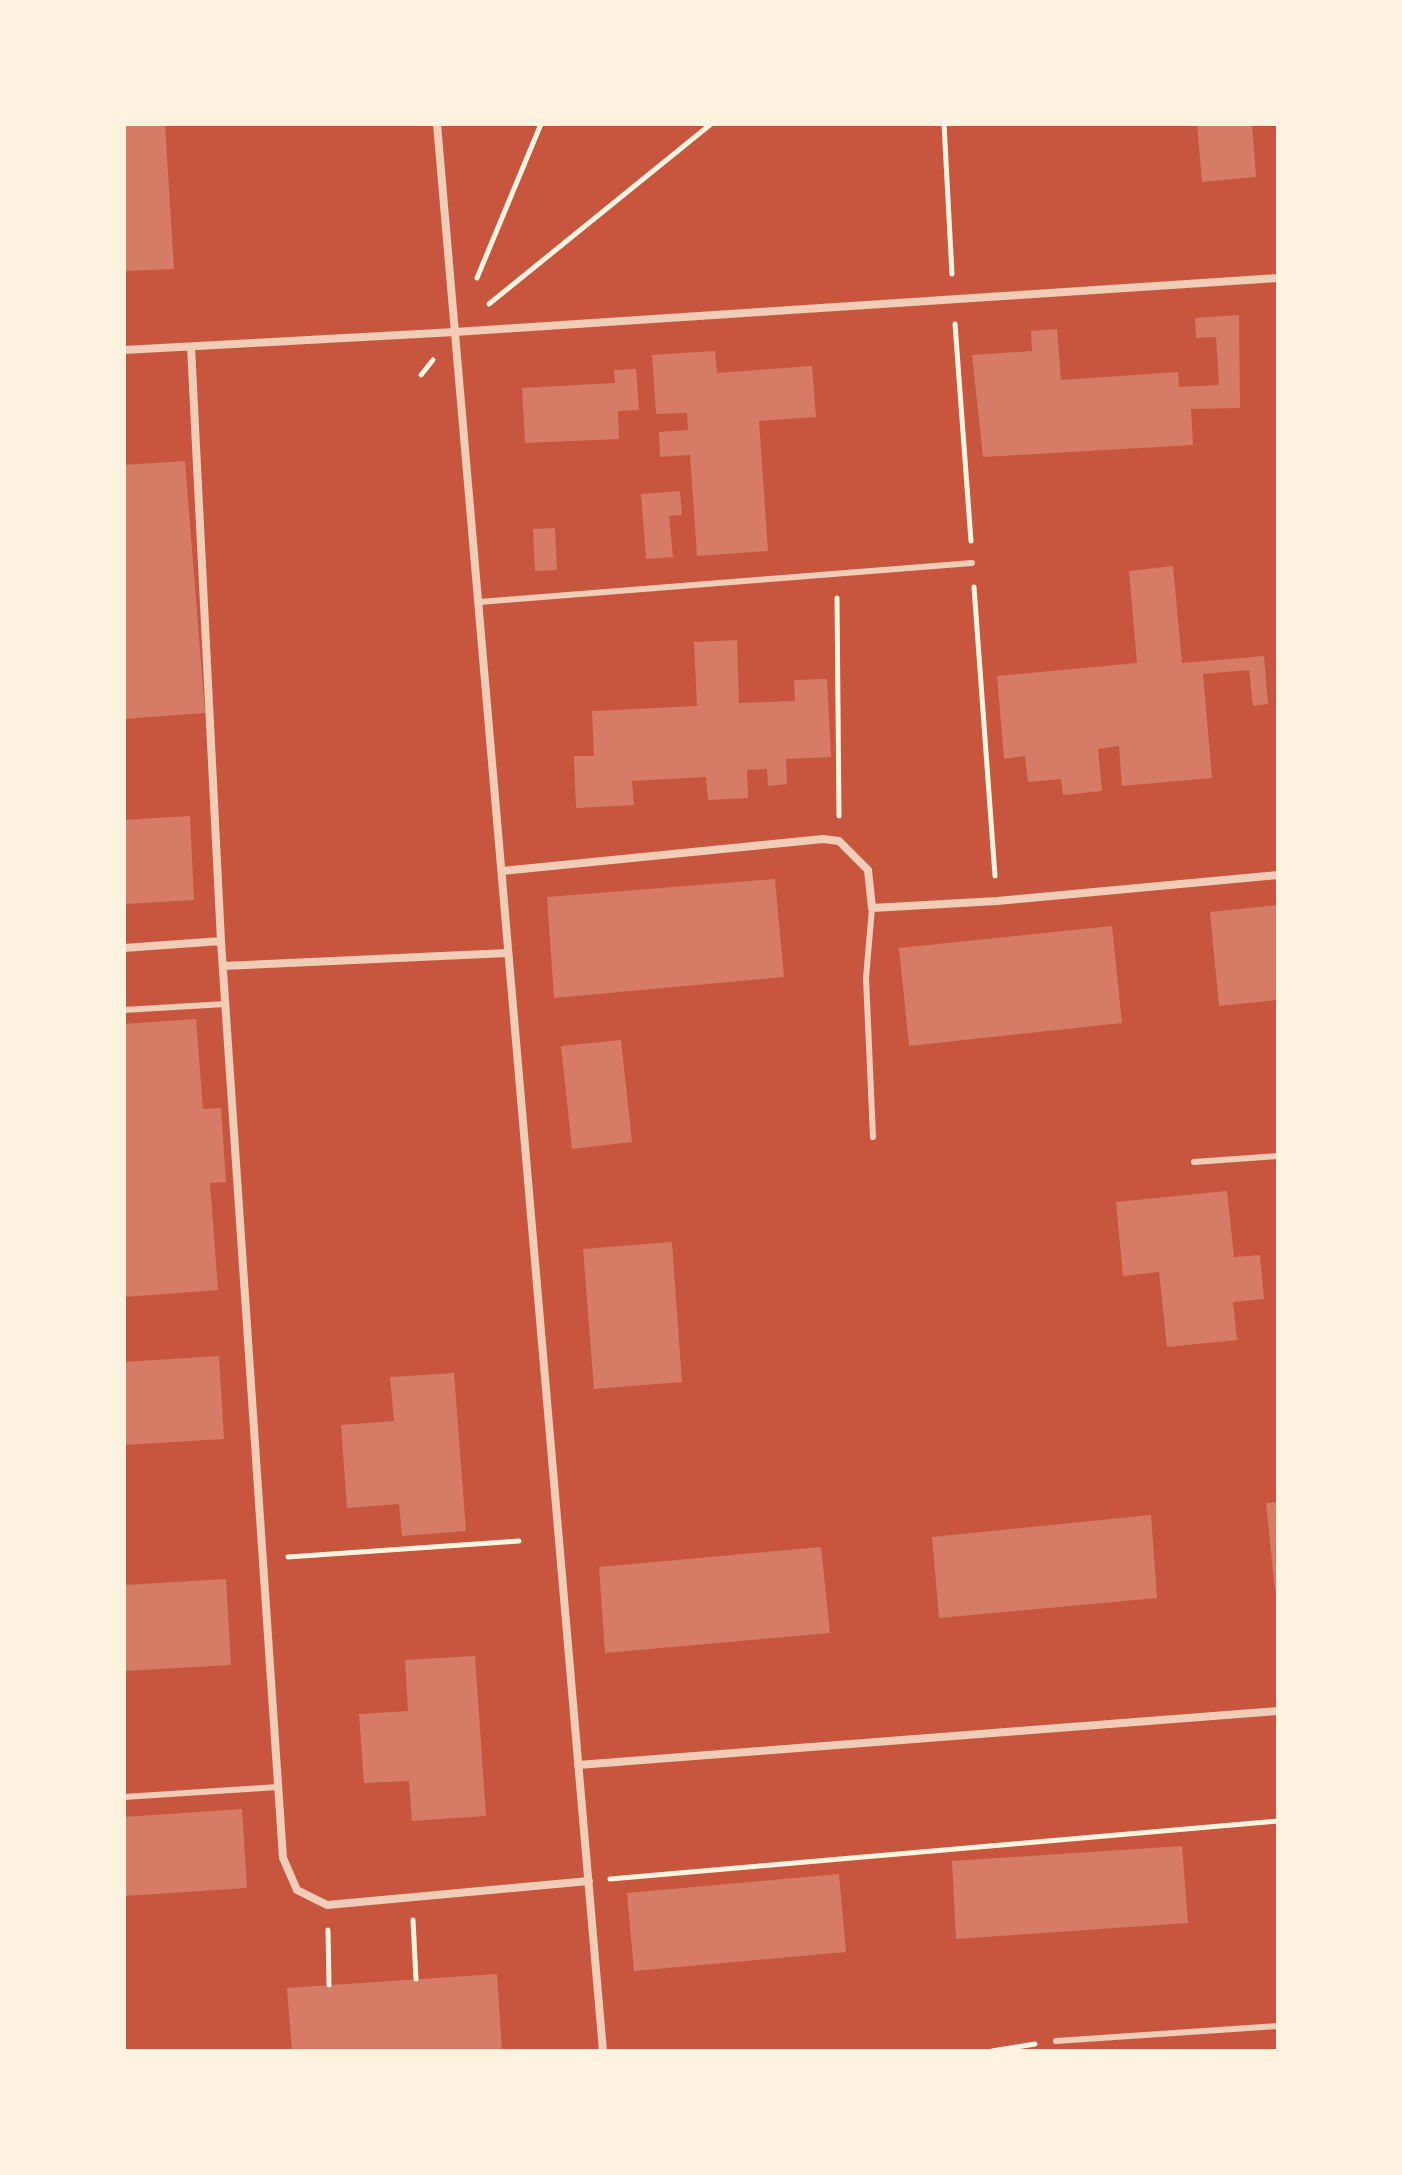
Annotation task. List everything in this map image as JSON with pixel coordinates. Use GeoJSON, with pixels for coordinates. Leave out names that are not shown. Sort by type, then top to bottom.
{"type":"FeatureCollection","features":[{"type":"Feature","properties":{"kind":"street"},"geometry":{"type":"LineString","coordinates":[[437,124],[603,2051]]}},
{"type":"Feature","properties":{"kind":"street"},"geometry":{"type":"LineString","coordinates":[[124,350],[455,332],[1278,278]]}},
{"type":"Feature","properties":{"kind":"street"},"geometry":{"type":"LineString","coordinates":[[191,347],[221,941],[283,1858],[297,1890],[327,1905],[589,1881]]}},
{"type":"Feature","properties":{"kind":"street"},"geometry":{"type":"LineString","coordinates":[[502,871],[823,839],[839,841],[868,870],[872,908],[997,901],[1278,875]]}},
{"type":"Feature","properties":{"kind":"street"},"geometry":{"type":"LineString","coordinates":[[124,948],[221,941]]}},
{"type":"Feature","properties":{"kind":"street"},"geometry":{"type":"LineString","coordinates":[[223,966],[507,953]]}},
{"type":"Feature","properties":{"kind":"street"},"geometry":{"type":"LineString","coordinates":[[578,1765],[1278,1711]]}},
{"type":"Feature","properties":{"kind":"lane"},"geometry":{"type":"LineString","coordinates":[[479,602],[972,563]]}},
{"type":"Feature","properties":{"kind":"lane"},"geometry":{"type":"LineString","coordinates":[[872,908],[866,978],[873,1137]]}},
{"type":"Feature","properties":{"kind":"lane"},"geometry":{"type":"LineString","coordinates":[[124,1010],[225,1004]]}},
{"type":"Feature","properties":{"kind":"lane"},"geometry":{"type":"LineString","coordinates":[[1194,1162],[1278,1156]]}},
{"type":"Feature","properties":{"kind":"lane"},"geometry":{"type":"LineString","coordinates":[[124,1797],[278,1787]]}},
{"type":"Feature","properties":{"kind":"lane"},"geometry":{"type":"LineString","coordinates":[[1056,2041],[1278,2026]]}},
{"type":"Feature","properties":{"kind":"path"},"geometry":{"type":"LineString","coordinates":[[455,332],[541,124]]}},
{"type":"Feature","properties":{"kind":"path"},"geometry":{"type":"LineString","coordinates":[[455,332],[711,124]]}},
{"type":"Feature","properties":{"kind":"path"},"geometry":{"type":"LineString","coordinates":[[944,124],[953,299],[997,901]]}},
{"type":"Feature","properties":{"kind":"path"},"geometry":{"type":"LineString","coordinates":[[837,573],[839,841]]}},
{"type":"Feature","properties":{"kind":"path"},"geometry":{"type":"LineString","coordinates":[[261,1559],[519,1541]]}},
{"type":"Feature","properties":{"kind":"path"},"geometry":{"type":"LineString","coordinates":[[589,1881],[1278,1821]]}},
{"type":"Feature","properties":{"kind":"path"},"geometry":{"type":"LineString","coordinates":[[412,1899],[416,1979]]}},
{"type":"Feature","properties":{"kind":"path"},"geometry":{"type":"LineString","coordinates":[[327,1905],[329,1985]]}},
{"type":"Feature","properties":{"kind":"path"},"geometry":{"type":"LineString","coordinates":[[992,2051],[1056,2041]]}},
{"type":"Feature","properties":{"kind":"building"},"geometry":{"type":"Polygon","coordinates":[[[124,124],[165,124],[174,269],[124,271],[124,124]]]}},
{"type":"Feature","properties":{"kind":"building"},"geometry":{"type":"Polygon","coordinates":[[[1197,124],[1252,124],[1256,177],[1202,182],[1197,124]]]}},
{"type":"Feature","properties":{"kind":"building"},"geometry":{"type":"Polygon","coordinates":[[[1239,315],[1240,408],[1191,409],[1193,445],[983,457],[972,355],[1032,351],[1031,331],[1057,329],[1061,380],[1178,372],[1179,387],[1219,385],[1216,337],[1196,338],[1195,318],[1239,315]]]}},
{"type":"Feature","properties":{"kind":"building"},"geometry":{"type":"Polygon","coordinates":[[[715,351],[717,373],[812,366],[816,417],[759,421],[768,551],[697,556],[690,455],[660,457],[659,432],[688,430],[687,413],[656,414],[652,355],[715,351]]]}},
{"type":"Feature","properties":{"kind":"building"},"geometry":{"type":"Polygon","coordinates":[[[636,369],[639,410],[618,411],[619,439],[525,443],[522,388],[615,383],[614,370],[636,369]]]}},
{"type":"Feature","properties":{"kind":"building"},"geometry":{"type":"Polygon","coordinates":[[[185,461],[205,713],[124,719],[124,465],[185,461]]]}},
{"type":"Feature","properties":{"kind":"building"},"geometry":{"type":"Polygon","coordinates":[[[680,491],[682,515],[669,516],[673,557],[646,559],[641,494],[680,491]]]}},
{"type":"Feature","properties":{"kind":"building"},"geometry":{"type":"Polygon","coordinates":[[[555,528],[557,570],[535,571],[533,529],[555,528]]]}},
{"type":"Feature","properties":{"kind":"building"},"geometry":{"type":"Polygon","coordinates":[[[1173,566],[1182,663],[1264,656],[1268,704],[1253,706],[1249,670],[1203,674],[1212,778],[1122,786],[1119,746],[1098,749],[1102,791],[1063,795],[1061,779],[1028,782],[1025,756],[1004,759],[997,676],[1137,663],[1129,571],[1173,566]]]}},
{"type":"Feature","properties":{"kind":"building"},"geometry":{"type":"Polygon","coordinates":[[[737,640],[739,703],[795,701],[794,680],[827,679],[831,757],[786,759],[787,784],[768,786],[767,769],[747,770],[748,798],[708,800],[706,777],[632,781],[634,805],[576,808],[574,756],[594,756],[592,711],[697,706],[694,642],[737,640]]]}},
{"type":"Feature","properties":{"kind":"building"},"geometry":{"type":"Polygon","coordinates":[[[190,816],[194,900],[124,904],[124,820],[190,816]]]}},
{"type":"Feature","properties":{"kind":"building"},"geometry":{"type":"Polygon","coordinates":[[[775,879],[784,977],[554,998],[547,897],[775,879]]]}},
{"type":"Feature","properties":{"kind":"building"},"geometry":{"type":"Polygon","coordinates":[[[1278,905],[1278,1000],[1219,1006],[1210,912],[1278,905]]]}},
{"type":"Feature","properties":{"kind":"building"},"geometry":{"type":"Polygon","coordinates":[[[1112,926],[1122,1023],[909,1046],[899,948],[1112,926]]]}},
{"type":"Feature","properties":{"kind":"building"},"geometry":{"type":"Polygon","coordinates":[[[196,1019],[203,1109],[221,1108],[226,1182],[210,1183],[218,1290],[125,1297],[124,1024],[196,1019]]]}},
{"type":"Feature","properties":{"kind":"building"},"geometry":{"type":"Polygon","coordinates":[[[621,1040],[632,1142],[572,1149],[561,1046],[621,1040]]]}},
{"type":"Feature","properties":{"kind":"building"},"geometry":{"type":"Polygon","coordinates":[[[1227,1191],[1234,1257],[1260,1255],[1264,1299],[1233,1302],[1237,1340],[1167,1347],[1159,1272],[1123,1276],[1116,1202],[1227,1191]]]}},
{"type":"Feature","properties":{"kind":"building"},"geometry":{"type":"Polygon","coordinates":[[[672,1242],[682,1382],[594,1389],[583,1249],[672,1242]]]}},
{"type":"Feature","properties":{"kind":"building"},"geometry":{"type":"Polygon","coordinates":[[[219,1356],[224,1439],[124,1445],[124,1362],[219,1356]]]}},
{"type":"Feature","properties":{"kind":"building"},"geometry":{"type":"Polygon","coordinates":[[[454,1373],[466,1531],[402,1536],[399,1504],[347,1508],[341,1425],[394,1421],[390,1377],[454,1373]]]}},
{"type":"Feature","properties":{"kind":"building"},"geometry":{"type":"Polygon","coordinates":[[[1278,1502],[1278,1590],[1275,1590],[1266,1503],[1278,1502]]]}},
{"type":"Feature","properties":{"kind":"building"},"geometry":{"type":"Polygon","coordinates":[[[1151,1515],[1157,1598],[939,1618],[932,1537],[1151,1515]]]}},
{"type":"Feature","properties":{"kind":"building"},"geometry":{"type":"Polygon","coordinates":[[[821,1547],[830,1633],[605,1653],[599,1567],[821,1547]]]}},
{"type":"Feature","properties":{"kind":"building"},"geometry":{"type":"Polygon","coordinates":[[[226,1579],[231,1665],[124,1671],[124,1585],[226,1579]]]}},
{"type":"Feature","properties":{"kind":"building"},"geometry":{"type":"Polygon","coordinates":[[[475,1656],[486,1816],[412,1821],[409,1781],[364,1783],[359,1714],[408,1711],[405,1660],[475,1656]]]}},
{"type":"Feature","properties":{"kind":"building"},"geometry":{"type":"Polygon","coordinates":[[[242,1809],[247,1888],[124,1896],[124,1817],[242,1809]]]}},
{"type":"Feature","properties":{"kind":"building"},"geometry":{"type":"Polygon","coordinates":[[[1182,1846],[1188,1923],[956,1939],[952,1861],[1182,1846]]]}},
{"type":"Feature","properties":{"kind":"building"},"geometry":{"type":"Polygon","coordinates":[[[839,1874],[846,1952],[634,1971],[627,1893],[839,1874]]]}},
{"type":"Feature","properties":{"kind":"building"},"geometry":{"type":"Polygon","coordinates":[[[497,1974],[502,2051],[292,2051],[287,1988],[497,1974]]]}}]}
